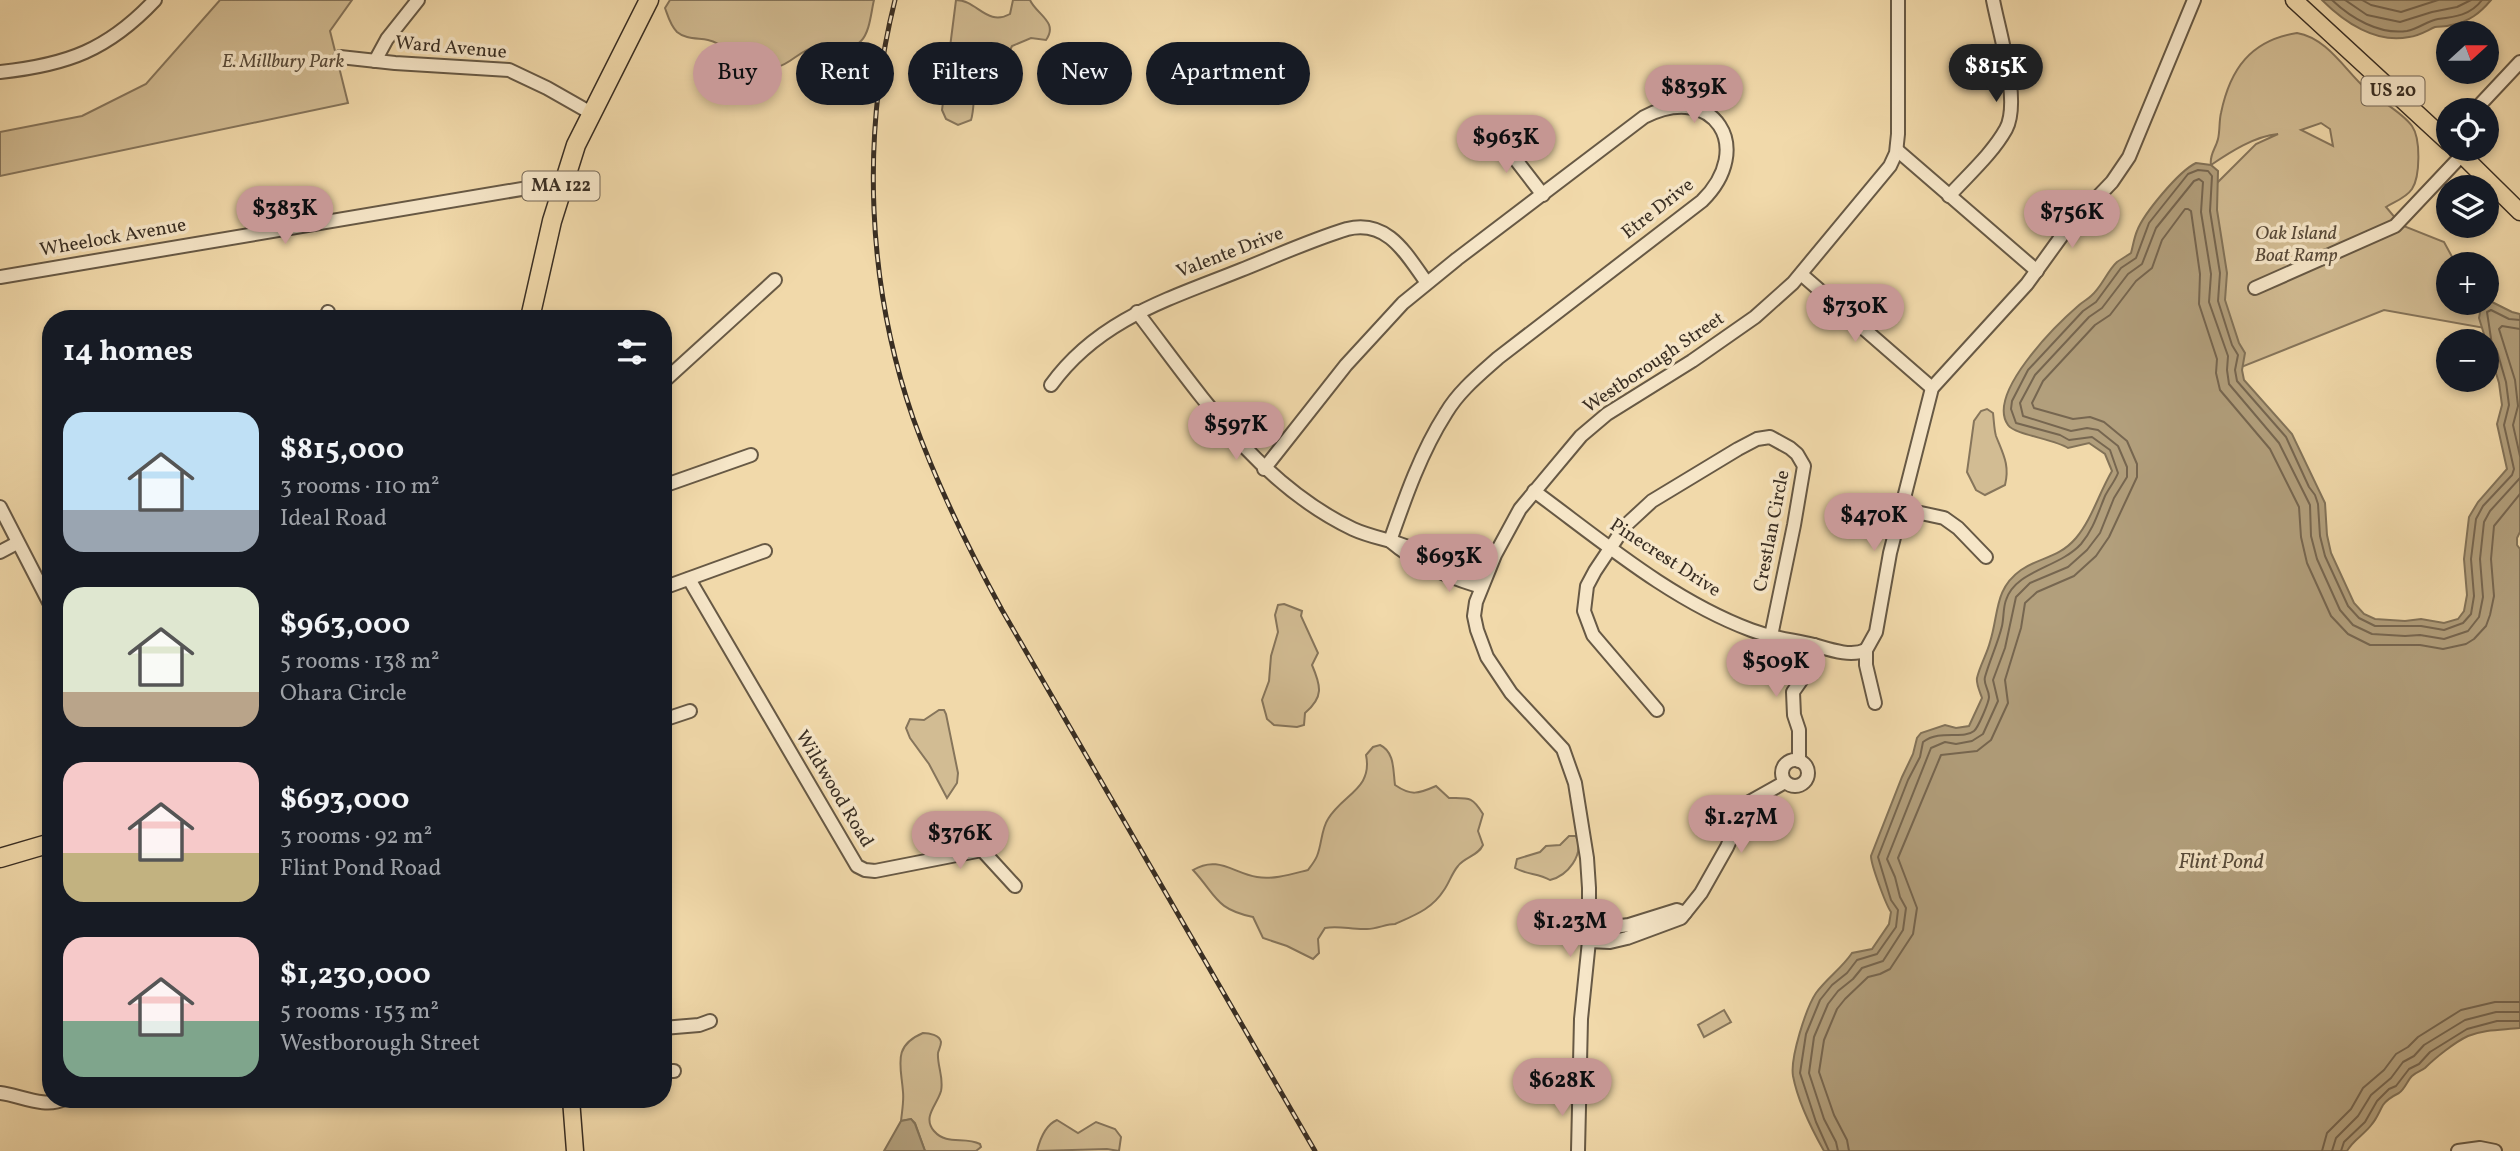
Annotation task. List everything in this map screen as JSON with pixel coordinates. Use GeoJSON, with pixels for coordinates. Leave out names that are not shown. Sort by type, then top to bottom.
{"type":"FeatureCollection","features":[{"type":"Feature","properties":{"kind":"highway","name":"MA 122"},"geometry":{"type":"LineString","coordinates":[[532,310],[563,182],[576,145],[649,0]]}},
{"type":"Feature","properties":{"kind":"highway"},"geometry":{"type":"LineString","coordinates":[[0,858],[42,846]]}},
{"type":"Feature","properties":{"kind":"highway"},"geometry":{"type":"LineString","coordinates":[[0,867],[42,855]]}},
{"type":"Feature","properties":{"kind":"main road","name":"US 20"},"geometry":{"type":"LineString","coordinates":[[2294,0],[2436,130]]}},
{"type":"Feature","properties":{"kind":"main road","name":"US 20"},"geometry":{"type":"LineString","coordinates":[[2469,161],[2520,212]]}},
{"type":"Feature","properties":{"kind":"main road"},"geometry":{"type":"LineString","coordinates":[[572,1108],[575,1151]]}},
{"type":"Feature","properties":{"kind":"street"},"geometry":{"type":"LineString","coordinates":[[0,72],[43,67],[92,50],[118,33],[155,0]]}},
{"type":"Feature","properties":{"kind":"street"},"geometry":{"type":"LineString","coordinates":[[374,61],[397,24],[418,0]]}},
{"type":"Feature","properties":{"kind":"street","name":"Westborough Street"},"geometry":{"type":"LineString","coordinates":[[1578,1151],[1582,1008],[1589,936],[1587,858],[1574,776],[1563,749],[1511,693],[1487,657],[1479,638],[1474,608],[1484,579],[1510,525],[1567,451],[1591,426],[1639,392],[1738,330],[1774,301],[1801,274],[1890,166],[1896,150],[1899,113],[1898,0]]}},
{"type":"Feature","properties":{"kind":"street"},"geometry":{"type":"LineString","coordinates":[[1949,196],[1997,143],[2011,117],[2011,93],[1993,0]]}},
{"type":"Feature","properties":{"kind":"street"},"geometry":{"type":"LineString","coordinates":[[1875,703],[1866,665],[1866,650],[1876,632],[1890,553],[1932,388],[2037,271],[2066,230],[2112,182],[2124,165],[2193,0]]}},
{"type":"Feature","properties":{"kind":"street","name":"Ward Avenue"},"geometry":{"type":"LineString","coordinates":[[340,57],[509,70],[591,113]]}},
{"type":"Feature","properties":{"kind":"street"},"geometry":{"type":"LineString","coordinates":[[2486,98],[2520,62]]}},
{"type":"Feature","properties":{"kind":"street","name":"Etre Drive"},"geometry":{"type":"LineString","coordinates":[[1264,468],[1359,350],[1403,303],[1427,283],[1644,117],[1668,107],[1687,106],[1701,110],[1717,124],[1727,142],[1727,158],[1721,178],[1702,201],[1497,358],[1460,394],[1447,411],[1428,446],[1390,541]]}},
{"type":"Feature","properties":{"kind":"street"},"geometry":{"type":"LineString","coordinates":[[1496,134],[1543,195]]}},
{"type":"Feature","properties":{"kind":"street"},"geometry":{"type":"LineString","coordinates":[[1896,150],[2037,271]]}},
{"type":"Feature","properties":{"kind":"street"},"geometry":{"type":"LineString","coordinates":[[2255,288],[2395,226],[2402,220],[2441,161]]}},
{"type":"Feature","properties":{"kind":"street","name":"Wheelock Avenue"},"geometry":{"type":"LineString","coordinates":[[0,277],[563,182]]}},
{"type":"Feature","properties":{"kind":"street","name":"Valente Drive"},"geometry":{"type":"LineString","coordinates":[[1051,385],[1095,338],[1137,312],[1332,234],[1362,226],[1374,229],[1394,241],[1427,283]]}},
{"type":"Feature","properties":{"kind":"street"},"geometry":{"type":"LineString","coordinates":[[1801,274],[1932,388]]}},
{"type":"Feature","properties":{"kind":"street"},"geometry":{"type":"LineString","coordinates":[[672,374],[775,280]]}},
{"type":"Feature","properties":{"kind":"street"},"geometry":{"type":"LineString","coordinates":[[1137,312],[1204,399],[1264,468],[1307,503],[1355,530],[1390,541],[1408,556],[1437,572],[1475,585],[1484,579]]}},
{"type":"Feature","properties":{"kind":"street","name":"Crestlan Circle"},"geometry":{"type":"LineString","coordinates":[[1611,548],[1634,517],[1663,493],[1757,439],[1776,439],[1797,454],[1804,466],[1771,636]]}},
{"type":"Feature","properties":{"kind":"street"},"geometry":{"type":"LineString","coordinates":[[672,483],[751,455]]}},
{"type":"Feature","properties":{"kind":"street","name":"Pinecrest Drive"},"geometry":{"type":"LineString","coordinates":[[1534,491],[1611,548],[1700,606],[1734,623],[1771,636],[1856,654],[1866,650]]}},
{"type":"Feature","properties":{"kind":"street"},"geometry":{"type":"LineString","coordinates":[[0,507],[42,589]]}},
{"type":"Feature","properties":{"kind":"street"},"geometry":{"type":"LineString","coordinates":[[1902,509],[1944,518],[1958,528],[1986,557]]}},
{"type":"Feature","properties":{"kind":"street"},"geometry":{"type":"LineString","coordinates":[[0,552],[17,543]]}},
{"type":"Feature","properties":{"kind":"street"},"geometry":{"type":"LineString","coordinates":[[1611,548],[1587,586],[1584,611],[1597,642],[1657,710]]}},
{"type":"Feature","properties":{"kind":"street"},"geometry":{"type":"LineString","coordinates":[[672,585],[765,551]]}},
{"type":"Feature","properties":{"kind":"street","name":"Wildwood Road"},"geometry":{"type":"LineString","coordinates":[[689,579],[857,866],[875,871],[982,850],[1015,886]]}},
{"type":"Feature","properties":{"kind":"street"},"geometry":{"type":"LineString","coordinates":[[1799,761],[1790,761],[1783,766],[1781,774],[1785,782],[1793,786],[1804,782],[1807,770],[1799,761],[1799,730],[1794,715],[1793,692],[1805,674],[1814,645]]}},
{"type":"Feature","properties":{"kind":"street"},"geometry":{"type":"LineString","coordinates":[[672,717],[690,711]]}},
{"type":"Feature","properties":{"kind":"street"},"geometry":{"type":"LineString","coordinates":[[1589,936],[1677,910],[1685,912],[1701,892],[1727,847],[1746,804],[1785,782]]}},
{"type":"Feature","properties":{"kind":"street"},"geometry":{"type":"LineString","coordinates":[[672,1027],[699,1025],[710,1021]]}},
{"type":"Feature","properties":{"kind":"street"},"geometry":{"type":"LineString","coordinates":[[0,1093],[42,1101]]}},
{"type":"Feature","properties":{"kind":"street"},"geometry":{"type":"LineString","coordinates":[[2458,1151],[2480,1148],[2495,1151]]}},
{"type":"Feature","properties":{"kind":"green space","name":"E. Millbury Park"},"geometry":{"type":"Polygon","coordinates":[[[220,0],[352,0],[330,31],[348,103],[0,176],[0,132],[82,116],[146,84],[220,0]]]}},
{"type":"Feature","properties":{"kind":"green space"},"geometry":{"type":"Polygon","coordinates":[[[670,0],[874,0],[870,22],[860,42],[796,42],[796,56],[782,65],[782,42],[714,42],[687,37],[677,32],[665,8],[670,0]]]}},
{"type":"Feature","properties":{"kind":"green space"},"geometry":{"type":"Polygon","coordinates":[[[956,0],[970,4],[988,15],[1002,17],[1010,14],[1013,0],[1030,0],[1050,28],[1046,40],[1031,38],[1022,42],[951,42],[956,0]]]}},
{"type":"Feature","properties":{"kind":"green space","name":"Oak Island Boat Ramp"},"geometry":{"type":"Polygon","coordinates":[[[2297,33],[2317,41],[2366,89],[2412,126],[2418,148],[2415,183],[2407,195],[2386,207],[2401,225],[2444,242],[2449,252],[2436,252],[2436,315],[2483,315],[2490,329],[2384,310],[2234,370],[2221,312],[2211,189],[2256,144],[2278,134],[2252,141],[2211,165],[2211,158],[2218,139],[2220,116],[2230,83],[2245,59],[2267,42],[2297,33]],[[2321,123],[2301,130],[2333,146],[2330,129],[2321,123]]]}},
{"type":"Feature","properties":{"kind":"green space"},"geometry":{"type":"Polygon","coordinates":[[[943,105],[973,105],[971,120],[958,125],[946,119],[943,105]]]}},
{"type":"Feature","properties":{"kind":"green space"},"geometry":{"type":"Polygon","coordinates":[[[1987,409],[1993,413],[1995,433],[2007,471],[2005,485],[1985,495],[1976,490],[1967,472],[1974,421],[1981,411],[1987,409]]]}},
{"type":"Feature","properties":{"kind":"green space"},"geometry":{"type":"Polygon","coordinates":[[[1284,604],[1302,611],[1301,616],[1318,653],[1312,665],[1319,685],[1318,696],[1305,713],[1304,725],[1297,727],[1274,725],[1267,719],[1262,700],[1269,681],[1271,656],[1278,632],[1275,615],[1278,605],[1284,604]]]}},
{"type":"Feature","properties":{"kind":"green space"},"geometry":{"type":"Polygon","coordinates":[[[939,710],[944,710],[946,714],[958,773],[957,783],[947,798],[906,728],[910,719],[924,720],[939,710]]]}},
{"type":"Feature","properties":{"kind":"green space"},"geometry":{"type":"Polygon","coordinates":[[[1380,745],[1391,757],[1395,785],[1401,789],[1415,793],[1436,786],[1449,798],[1466,798],[1476,804],[1483,814],[1478,831],[1483,845],[1481,849],[1458,866],[1439,897],[1422,911],[1395,924],[1374,928],[1325,928],[1318,939],[1319,953],[1313,959],[1263,938],[1253,917],[1240,914],[1224,905],[1193,870],[1210,864],[1269,878],[1308,870],[1317,856],[1328,819],[1361,784],[1367,766],[1366,755],[1373,747],[1380,745]]]}},
{"type":"Feature","properties":{"kind":"green space"},"geometry":{"type":"Polygon","coordinates":[[[1569,836],[1576,836],[1576,857],[1573,864],[1556,878],[1550,880],[1515,868],[1517,859],[1540,852],[1546,846],[1560,845],[1569,836]]]}},
{"type":"Feature","properties":{"kind":"green space"},"geometry":{"type":"Polygon","coordinates":[[[1724,1010],[1731,1022],[1704,1037],[1698,1025],[1724,1010]]]}},
{"type":"Feature","properties":{"kind":"green space"},"geometry":{"type":"Polygon","coordinates":[[[923,1033],[936,1036],[941,1042],[938,1058],[942,1086],[931,1111],[931,1126],[944,1138],[980,1144],[981,1147],[976,1151],[925,1151],[915,1123],[911,1119],[901,1121],[901,1057],[907,1044],[923,1033]]]}},
{"type":"Feature","properties":{"kind":"green space"},"geometry":{"type":"Polygon","coordinates":[[[1057,1120],[1078,1133],[1096,1122],[1115,1129],[1121,1137],[1119,1151],[1037,1151],[1046,1129],[1057,1120]]]}},
{"type":"Feature","properties":{"kind":"water"},"geometry":{"type":"Polygon","coordinates":[[[2322,0],[2491,0],[2465,21],[2436,21],[2436,27],[2413,36],[2397,38],[2373,34],[2340,16],[2322,0]]]}},
{"type":"Feature","properties":{"kind":"water","name":"Flint Pond"},"geometry":{"type":"Polygon","coordinates":[[[2196,163],[2211,165],[2218,171],[2217,210],[2227,273],[2225,300],[2245,353],[2242,370],[2244,380],[2292,434],[2325,503],[2331,553],[2354,603],[2364,614],[2375,619],[2421,619],[2444,623],[2458,619],[2464,611],[2467,595],[2464,559],[2469,517],[2478,502],[2507,469],[2497,424],[2502,405],[2499,383],[2499,329],[2482,329],[2480,315],[2499,315],[2499,306],[2520,314],[2520,532],[2517,545],[2520,549],[2520,1028],[2475,1034],[2451,1046],[2386,1101],[2372,1124],[2347,1151],[1824,1151],[1795,1086],[1793,1068],[1796,1046],[1816,993],[1852,953],[1872,949],[1889,924],[1891,912],[1879,885],[1871,856],[1917,738],[1921,733],[1945,725],[1956,728],[1969,726],[1982,698],[1977,678],[2006,585],[2021,570],[2070,545],[2087,523],[2112,471],[2105,454],[2089,443],[2068,448],[2012,428],[2008,425],[2004,412],[2007,396],[2026,361],[2040,344],[2095,292],[2117,262],[2131,253],[2141,223],[2172,183],[2196,163]]]}},
{"type":"Feature","properties":{"kind":"water"},"geometry":{"type":"Polygon","coordinates":[[[911,1119],[925,1151],[884,1151],[901,1121],[911,1119]]]}},
{"type":"Feature","properties":{"kind":"railway"},"geometry":{"type":"LineString","coordinates":[[895,0],[877,104],[874,210],[886,316],[913,418],[954,516],[1002,610],[1315,1151]]}}]}
